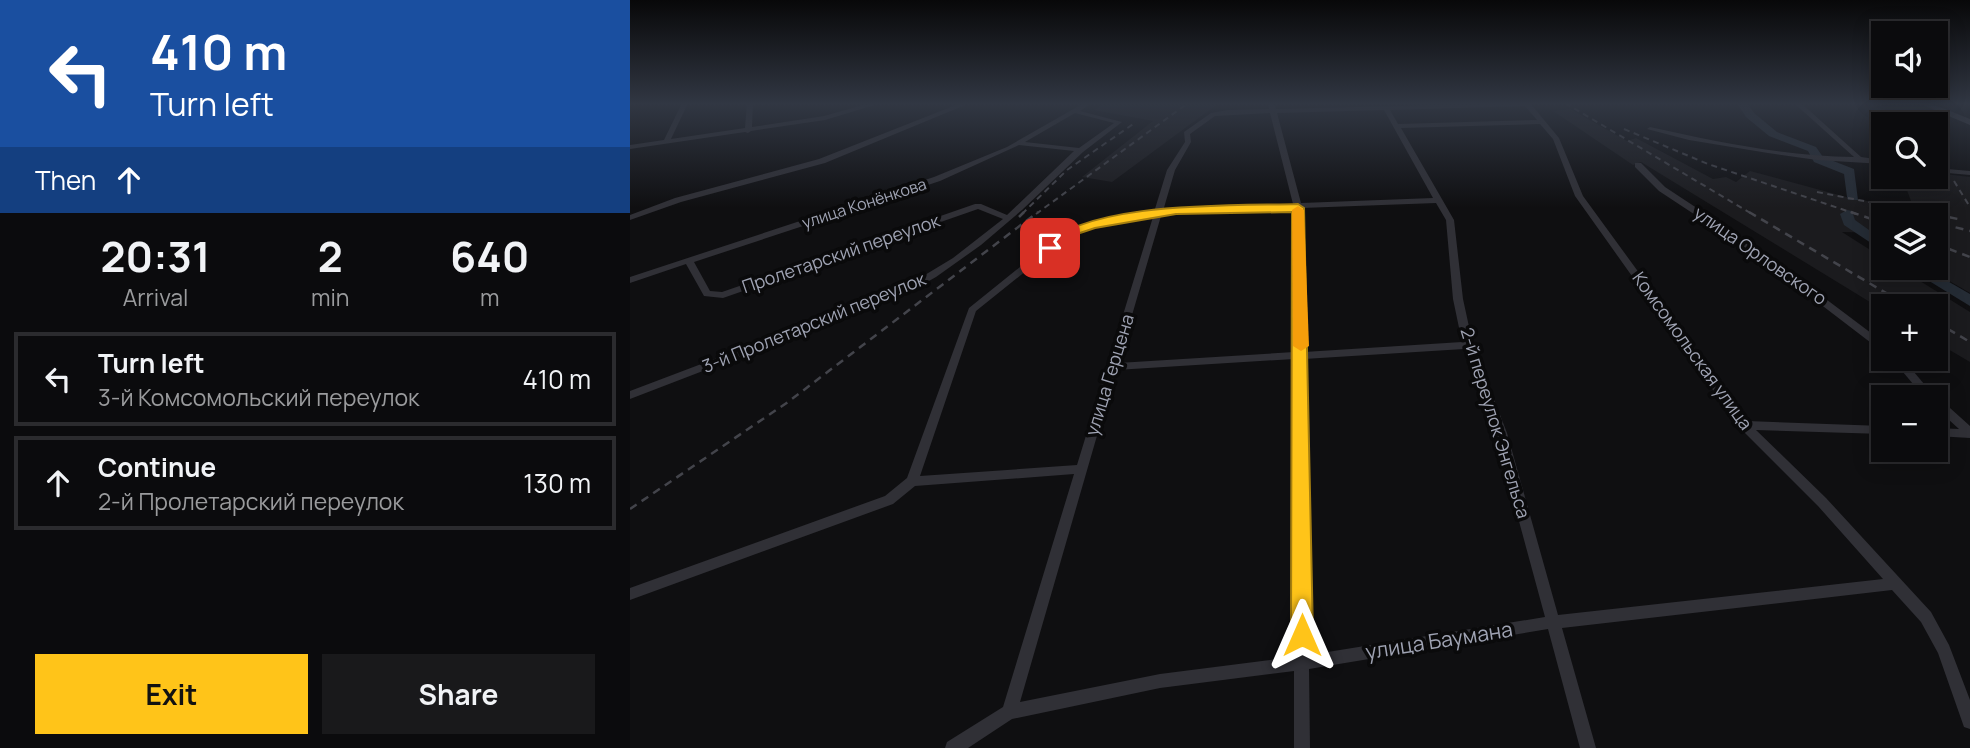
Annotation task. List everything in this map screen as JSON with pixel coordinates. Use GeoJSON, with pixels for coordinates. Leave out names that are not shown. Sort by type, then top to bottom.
{"type":"FeatureCollection","features":[{"type":"Feature","properties":{"kind":"street"},"geometry":{"type":"LineString","coordinates":[[666,142],[668,138]]}},
{"type":"Feature","properties":{"kind":"street"},"geometry":{"type":"LineString","coordinates":[[630,147],[697,138]]}},
{"type":"Feature","properties":{"kind":"street"},"geometry":{"type":"LineString","coordinates":[[630,218],[678,200],[822,161],[880,138]]}},
{"type":"Feature","properties":{"kind":"street","name":"улица Конёнкова"},"geometry":{"type":"LineString","coordinates":[[630,280],[937,179],[1028,138]]}},
{"type":"Feature","properties":{"kind":"street","name":"3-й Пролетарский переулок"},"geometry":{"type":"LineString","coordinates":[[630,395],[908,289],[965,257],[1003,226],[1008,218],[1080,150],[1097,138]]}},
{"type":"Feature","properties":{"kind":"street","name":"улица Герцена"},"geometry":{"type":"LineString","coordinates":[[1009,712],[1157,215],[1171,170],[1188,142],[1187,138]]}},
{"type":"Feature","properties":{"kind":"street"},"geometry":{"type":"LineString","coordinates":[[1281,138],[1298,208],[1302,748]]}},
{"type":"Feature","properties":{"kind":"street","name":"2-й переулок Энгельса"},"geometry":{"type":"LineString","coordinates":[[1403,138],[1450,220],[1458,299],[1468,345],[1501,433],[1588,748]]}},
{"type":"Feature","properties":{"kind":"street","name":"Комсомольская улица"},"geometry":{"type":"LineString","coordinates":[[1553,138],[1565,156],[1579,196],[1744,425],[1822,502],[1926,617],[1944,650],[1970,721]]}},
{"type":"Feature","properties":{"kind":"street"},"geometry":{"type":"LineString","coordinates":[[1689,138],[1812,158],[1871,160]]}},
{"type":"Feature","properties":{"kind":"street"},"geometry":{"type":"LineString","coordinates":[[1836,138],[1858,158]]}},
{"type":"Feature","properties":{"kind":"street"},"geometry":{"type":"LineString","coordinates":[[1019,143],[1080,150]]}},
{"type":"Feature","properties":{"kind":"street","name":"улица Орловского"},"geometry":{"type":"LineString","coordinates":[[1638,165],[1662,189],[1759,253],[1871,338]]}},
{"type":"Feature","properties":{"kind":"street"},"geometry":{"type":"LineString","coordinates":[[1948,171],[1970,173]]}},
{"type":"Feature","properties":{"kind":"street"},"geometry":{"type":"LineString","coordinates":[[630,594],[889,499],[912,481],[972,310],[1069,232],[1093,225],[1191,209],[1298,208],[1440,200]]}},
{"type":"Feature","properties":{"kind":"street","name":"Пролетарский переулок"},"geometry":{"type":"LineString","coordinates":[[689,261],[707,293],[723,295],[978,206],[1008,218]]}},
{"type":"Feature","properties":{"kind":"street"},"geometry":{"type":"LineString","coordinates":[[1113,367],[1468,345]]}},
{"type":"Feature","properties":{"kind":"street"},"geometry":{"type":"LineString","coordinates":[[1908,371],[1920,385]]}},
{"type":"Feature","properties":{"kind":"street"},"geometry":{"type":"LineString","coordinates":[[1948,413],[1970,433]]}},
{"type":"Feature","properties":{"kind":"street"},"geometry":{"type":"LineString","coordinates":[[1744,425],[1871,430]]}},
{"type":"Feature","properties":{"kind":"street"},"geometry":{"type":"LineString","coordinates":[[1948,432],[1970,433]]}},
{"type":"Feature","properties":{"kind":"street"},"geometry":{"type":"LineString","coordinates":[[912,481],[1081,470]]}},
{"type":"Feature","properties":{"kind":"street","name":"улица Баумана"},"geometry":{"type":"LineString","coordinates":[[953,748],[1009,712],[1160,681],[1302,663],[1553,622],[1896,583]]}},
{"type":"Feature","properties":{"kind":"shaded area"},"geometry":{"type":"Polygon","coordinates":[[[1132,138],[1172,138],[1112,182],[1082,177],[1132,138]]]}},
{"type":"Feature","properties":{"kind":"shaded area"},"geometry":{"type":"Polygon","coordinates":[[[1593,138],[1621,138],[1627,141],[1636,138],[1713,179],[1726,177],[1736,182],[1750,171],[1850,198],[1879,203],[1871,203],[1871,233],[1842,232],[1871,250],[1871,280],[1918,280],[1941,294],[1871,294],[1871,303],[1641,162],[1633,165],[1593,138]]]}},
{"type":"Feature","properties":{"kind":"shaded area"},"geometry":{"type":"Polygon","coordinates":[[[1948,174],[1970,177],[1970,293],[1948,280],[1948,203],[1912,203],[1906,189],[1948,189],[1948,174]]]}},
{"type":"Feature","properties":{"kind":"shaded area"},"geometry":{"type":"Polygon","coordinates":[[[1948,298],[1970,312],[1970,362],[1948,349],[1948,298]]]}},
{"type":"Feature","properties":{"kind":"waterway"},"geometry":{"type":"LineString","coordinates":[[1783,138],[1812,149],[1818,159],[1850,172],[1853,197]]}},
{"type":"Feature","properties":{"kind":"waterway"},"geometry":{"type":"LineString","coordinates":[[1847,214],[1849,222],[1871,238]]}},
{"type":"Feature","properties":{"kind":"waterway"},"geometry":{"type":"LineString","coordinates":[[1935,280],[1970,301]]}},
{"type":"Feature","properties":{"kind":"railway"},"geometry":{"type":"LineString","coordinates":[[1022,214],[1067,170],[1113,138]]}},
{"type":"Feature","properties":{"kind":"railway"},"geometry":{"type":"LineString","coordinates":[[1036,214],[1140,138]]}},
{"type":"Feature","properties":{"kind":"railway"},"geometry":{"type":"LineString","coordinates":[[1624,138],[1752,214]]}},
{"type":"Feature","properties":{"kind":"railway"},"geometry":{"type":"LineString","coordinates":[[1645,138],[1708,164],[1856,214]]}},
{"type":"Feature","properties":{"kind":"railway"},"geometry":{"type":"LineString","coordinates":[[1954,181],[1970,207]]}},
{"type":"Feature","properties":{"kind":"railway"},"geometry":{"type":"LineString","coordinates":[[1817,192],[1874,203]]}},
{"type":"Feature","properties":{"kind":"railway"},"geometry":{"type":"LineString","coordinates":[[630,509],[788,402],[1038,212]]}},
{"type":"Feature","properties":{"kind":"railway"},"geometry":{"type":"LineString","coordinates":[[1749,212],[1888,294]]}},
{"type":"Feature","properties":{"kind":"railway"},"geometry":{"type":"LineString","coordinates":[[1851,212],[1871,219]]}},
{"type":"Feature","properties":{"kind":"railway"},"geometry":{"type":"LineString","coordinates":[[1019,217],[1022,214]]}},
{"type":"Feature","properties":{"kind":"railway"},"geometry":{"type":"LineString","coordinates":[[1948,217],[1958,219]]}},
{"type":"Feature","properties":{"kind":"railway"},"geometry":{"type":"LineString","coordinates":[[1948,226],[1970,231]]}},
{"type":"Feature","properties":{"kind":"railway"},"geometry":{"type":"LineString","coordinates":[[1948,249],[1970,257]]}},
{"type":"Feature","properties":{"kind":"railway"},"geometry":{"type":"LineString","coordinates":[[1948,329],[1970,342]]}},
{"type":"Feature","properties":{"kind":"slow traffic"},"geometry":{"type":"LineString","coordinates":[[1298,210],[1301,346]]}},
{"type":"Feature","properties":{"kind":"route"},"geometry":{"type":"LineString","coordinates":[[1050,248],[1069,232],[1093,225],[1176,211],[1298,208],[1302,635]]}}]}
